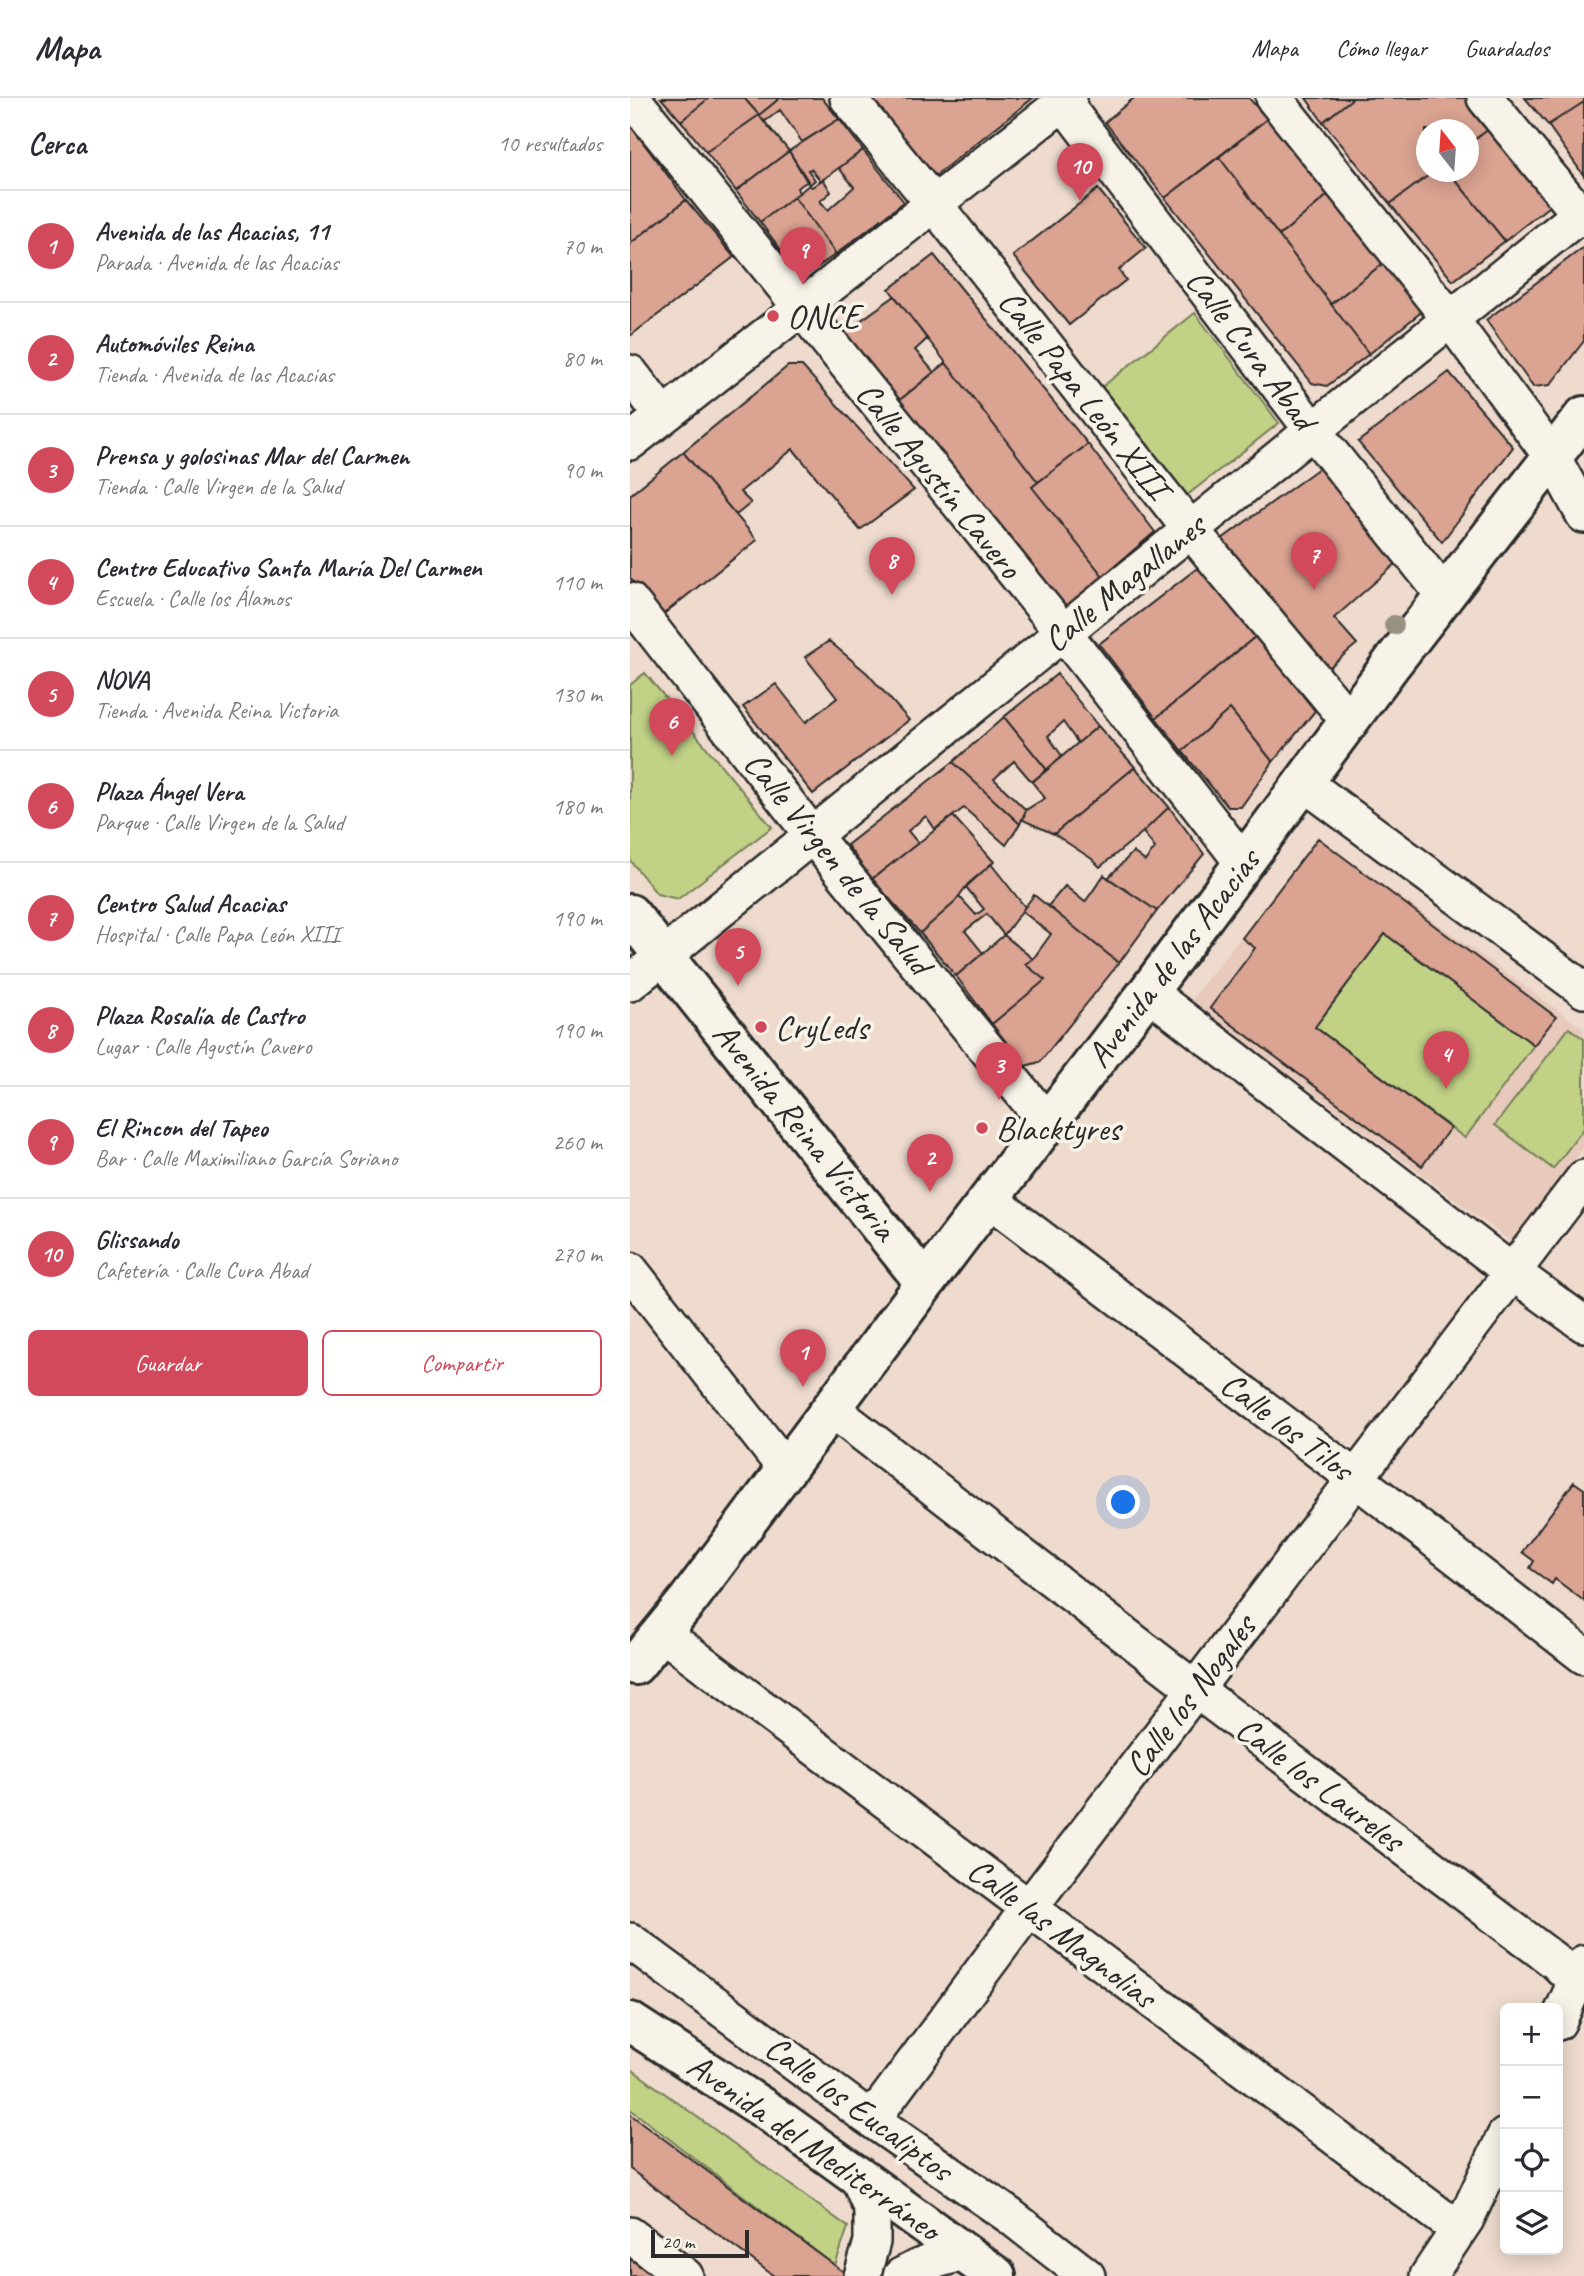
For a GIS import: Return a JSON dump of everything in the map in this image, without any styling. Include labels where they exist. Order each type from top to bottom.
[{"type":"street","name":"Calle Agustín Cavero","points":[[632,98],[1063,632],[1244,863]]},
{"type":"street","name":"Calle Papa León XIII","points":[[848,98],[1190,529],[1349,721]]},
{"type":"street","points":[[1274,98],[1451,320],[1553,458],[1584,515]]},
{"type":"street","points":[[1485,98],[1583,215]]},
{"type":"street","points":[[630,442],[1064,100]]},
{"type":"street","name":"Calle Cura Abad","points":[[1064,100],[1313,431],[1446,597]]},
{"type":"street","name":"Calle Magallanes","points":[[630,983],[1190,529],[1583,215]]},
{"type":"street","points":[[630,373],[663,416]]},
{"type":"street","name":"Avenida de las Acacias","points":[[631,1671],[663,1633],[830,1408],[1148,992],[1392,663],[1446,597],[1584,416]]},
{"type":"street","name":"Calle Virgen de la Salud","points":[[630,601],[813,836],[1048,1124]]},
{"type":"street","points":[[1304,783],[1584,990]]},
{"type":"street","name":"Avenida Reina Victoria","points":[[630,914],[925,1283]]},
{"type":"street","points":[[1148,992],[1584,1324]]},
{"type":"street","name":"Calle los Nogales","points":[[865,2115],[882,2106],[1028,1908],[1584,1178]]},
{"type":"street","name":"Calle los Tilos","points":[[989,1199],[1584,1656]]},
{"type":"street","points":[[630,1270],[785,1468]]},
{"type":"street","name":"Calle los Laureles","points":[[830,1408],[1556,1962],[1580,1973]]},
{"type":"street","name":"Calle las Magnolias","points":[[663,1633],[1443,2218],[1453,2221],[1466,2219]]},
{"type":"street","name":"Calle los Eucaliptos","points":[[630,1941],[865,2115],[1010,2216],[1087,2276]]},
{"type":"street","points":[[1563,2011],[1580,1973]]},
{"type":"street","name":"Avenida del Mediterráneo","points":[[630,2022],[769,2112],[996,2276]]},
{"type":"street","points":[[1428,2276],[1466,2219],[1500,2147]]},
{"type":"street","points":[[859,2179],[872,2209],[872,2242],[862,2276]]},
{"type":"street","points":[[630,2235],[685,2276]]},
{"type":"street","points":[[901,2276],[943,2257],[965,2253]]},
{"type":"shaded area","points":[[1318,838],[1584,1029],[1584,1148],[1511,1242],[1191,1000]]},
{"type":"green space","points":[[1195,313],[1279,423],[1181,500],[1097,391]]},
{"type":"green space","points":[[645,673],[772,827],[678,899],[657,894],[630,860],[630,685]]},
{"type":"green space","points":[[1385,934],[1534,1045],[1465,1138],[1315,1027]]},
{"type":"green space","points":[[1569,1028],[1584,1039],[1584,1128],[1553,1169],[1495,1125]]},
{"type":"green space","points":[[630,2068],[848,2227],[835,2266],[630,2109]]},
{"type":"building","points":[[661,98],[709,98],[681,121]]},
{"type":"building","points":[[709,98],[744,98],[759,115],[706,152],[681,121]]},
{"type":"building","points":[[744,98],[780,98],[759,115]]},
{"type":"building","points":[[780,98],[822,98],[839,119],[802,142],[780,110],[764,122],[759,115]]},
{"type":"building","points":[[871,98],[1033,98],[935,176]]},
{"type":"building","points":[[1134,98],[1249,98],[1267,119],[1165,198],[1105,122]]},
{"type":"building","points":[[1306,98],[1353,98],[1323,122]]},
{"type":"building","points":[[1353,98],[1470,98],[1492,127],[1479,136],[1479,119],[1416,119],[1416,182],[1420,182],[1390,204],[1323,122]]},
{"type":"building","points":[[1525,98],[1584,98],[1584,102],[1548,125]]},
{"type":"building","points":[[1584,102],[1584,176],[1548,125]]},
{"type":"building","points":[[759,115],[789,151],[736,191],[706,152]]},
{"type":"building","points":[[839,119],[863,150],[821,181],[811,169],[808,170],[815,180],[809,185],[789,151]]},
{"type":"building","points":[[1267,119],[1329,194],[1279,236],[1219,157]]},
{"type":"building","points":[[630,125],[686,200],[632,242],[630,240]]},
{"type":"building","points":[[1492,127],[1553,203],[1505,241],[1457,182],[1479,182],[1479,136]]},
{"type":"building","points":[[863,150],[904,202],[836,254],[794,197],[809,185],[812,187],[823,179],[831,192],[820,201],[828,210],[854,187],[839,168]]},
{"type":"building","points":[[789,151],[808,181],[797,188],[799,193],[760,222],[736,191]]},
{"type":"building","points":[[1219,157],[1369,354],[1327,386],[1312,383],[1165,198]]},
{"type":"building","points":[[1420,182],[1457,182],[1505,241],[1453,281],[1390,204]]},
{"type":"building","points":[[1098,189],[1146,248],[1119,270],[1126,280],[1069,325],[1013,256]]},
{"type":"building","points":[[1329,194],[1386,261],[1331,304],[1279,236]]},
{"type":"building","points":[[794,197],[836,254],[809,273],[796,270],[760,222]]},
{"type":"building","points":[[686,200],[734,257],[630,336],[630,244]]},
{"type":"building","points":[[1584,247],[1584,341],[1550,385],[1533,387],[1486,320]]},
{"type":"building","points":[[934,255],[1088,444],[1038,482],[889,289]]},
{"type":"building","points":[[1386,261],[1425,309],[1369,354],[1331,304]]},
{"type":"building","points":[[895,296],[927,339],[915,350],[934,372],[891,407],[835,339]]},
{"type":"building","points":[[946,363],[1038,482],[1032,487],[1103,576],[1063,609],[891,407]]},
{"type":"building","points":[[788,366],[802,366],[914,490],[860,530],[793,449],[740,492],[751,503],[736,515],[683,452]]},
{"type":"building","points":[[1449,372],[1513,447],[1442,542],[1358,442]]},
{"type":"building","points":[[1088,444],[1155,532],[1103,576],[1032,487]]},
{"type":"building","points":[[683,452],[757,540],[661,616],[630,578],[630,495]]},
{"type":"building","points":[[1319,468],[1398,562],[1334,618],[1357,644],[1326,670],[1222,539]]},
{"type":"building","points":[[1200,566],[1256,636],[1156,718],[1099,644]]},
{"type":"building","points":[[1256,636],[1315,711],[1273,762],[1230,709],[1182,751],[1156,718]]},
{"type":"building","points":[[829,641],[867,673],[909,720],[813,794],[743,707],[776,684],[806,722],[837,698],[805,657]]},
{"type":"building","points":[[1057,674],[1098,726],[1078,743],[1063,722],[1048,736],[1062,756],[1047,770],[1004,717]]},
{"type":"building","points":[[1230,709],[1273,762],[1241,807],[1228,807],[1182,751]]},
{"type":"building","points":[[1004,717],[1047,770],[1032,782],[1014,761],[994,779],[1026,810],[1020,824],[953,762]]},
{"type":"building","points":[[1098,726],[1135,767],[1054,834],[1023,820],[1026,810],[1045,798],[1032,782]]},
{"type":"building","points":[[953,762],[1020,824],[1006,845],[964,808],[935,829],[926,816],[908,831],[918,843],[872,879],[847,845]]},
{"type":"building","points":[[1135,767],[1169,807],[1100,867],[1054,834]]},
{"type":"building","points":[[1169,807],[1204,854],[1157,911],[1108,878],[1133,852],[1145,861],[1155,848],[1143,832]]},
{"type":"building","points":[[953,816],[994,862],[968,884],[953,904],[920,933],[872,879]]},
{"type":"building","points":[[1318,838],[1556,1017],[1534,1045],[1385,934],[1315,1027],[1450,1128],[1422,1166],[1210,1008],[1255,948],[1242,938]]},
{"type":"building","points":[[991,864],[1025,907],[1004,935],[987,914],[965,931],[983,953],[956,976],[920,933],[959,896],[976,915],[984,909],[966,887]]},
{"type":"building","points":[[1104,875],[1157,911],[1119,963],[1048,906],[1065,886],[1085,902]]},
{"type":"building","points":[[1034,895],[1119,963],[1040,1062],[1025,1066],[992,1024],[1045,980],[1025,964],[1033,959],[1051,934],[1022,911]]},
{"type":"building","points":[[1004,935],[1033,959],[1025,964],[1045,980],[992,1024],[956,976]]},
{"type":"building","points":[[1574,1482],[1584,1489],[1584,1601],[1555,1579],[1552,1584],[1530,1568],[1534,1561],[1522,1552]]},
{"type":"building","points":[[630,2114],[845,2273],[843,2276],[774,2276],[630,2169]]},
{"type":"building","points":[[630,2250],[665,2276],[630,2276]]},
{"type":"place","name":"Glissando","points":[[1080,201]]},
{"type":"place","name":"El Rincon del Tapeo","points":[[803,285]]},
{"type":"place","name":"ONCE","points":[[773,316]]},
{"type":"place","name":"Centro Salud Acacias","points":[[1314,590]]},
{"type":"place","name":"Plaza Rosalía de Castro","points":[[892,595]]},
{"type":"place","name":"Plaza Ángel Vera","points":[[672,756]]},
{"type":"place","name":"NOVA","points":[[738,986]]},
{"type":"place","name":"CryLeds","points":[[761,1027]]},
{"type":"place","name":"Centro Educativo Santa María Del Carmen","points":[[1446,1089]]},
{"type":"place","name":"Prensa y golosinas Mar del Carmen","points":[[999,1100]]},
{"type":"place","name":"Blacktyres","points":[[982,1128]]},
{"type":"place","name":"Automóviles Reina","points":[[930,1192]]},
{"type":"place","name":"Avenida de las Acacias, 11","points":[[803,1387]]}]
